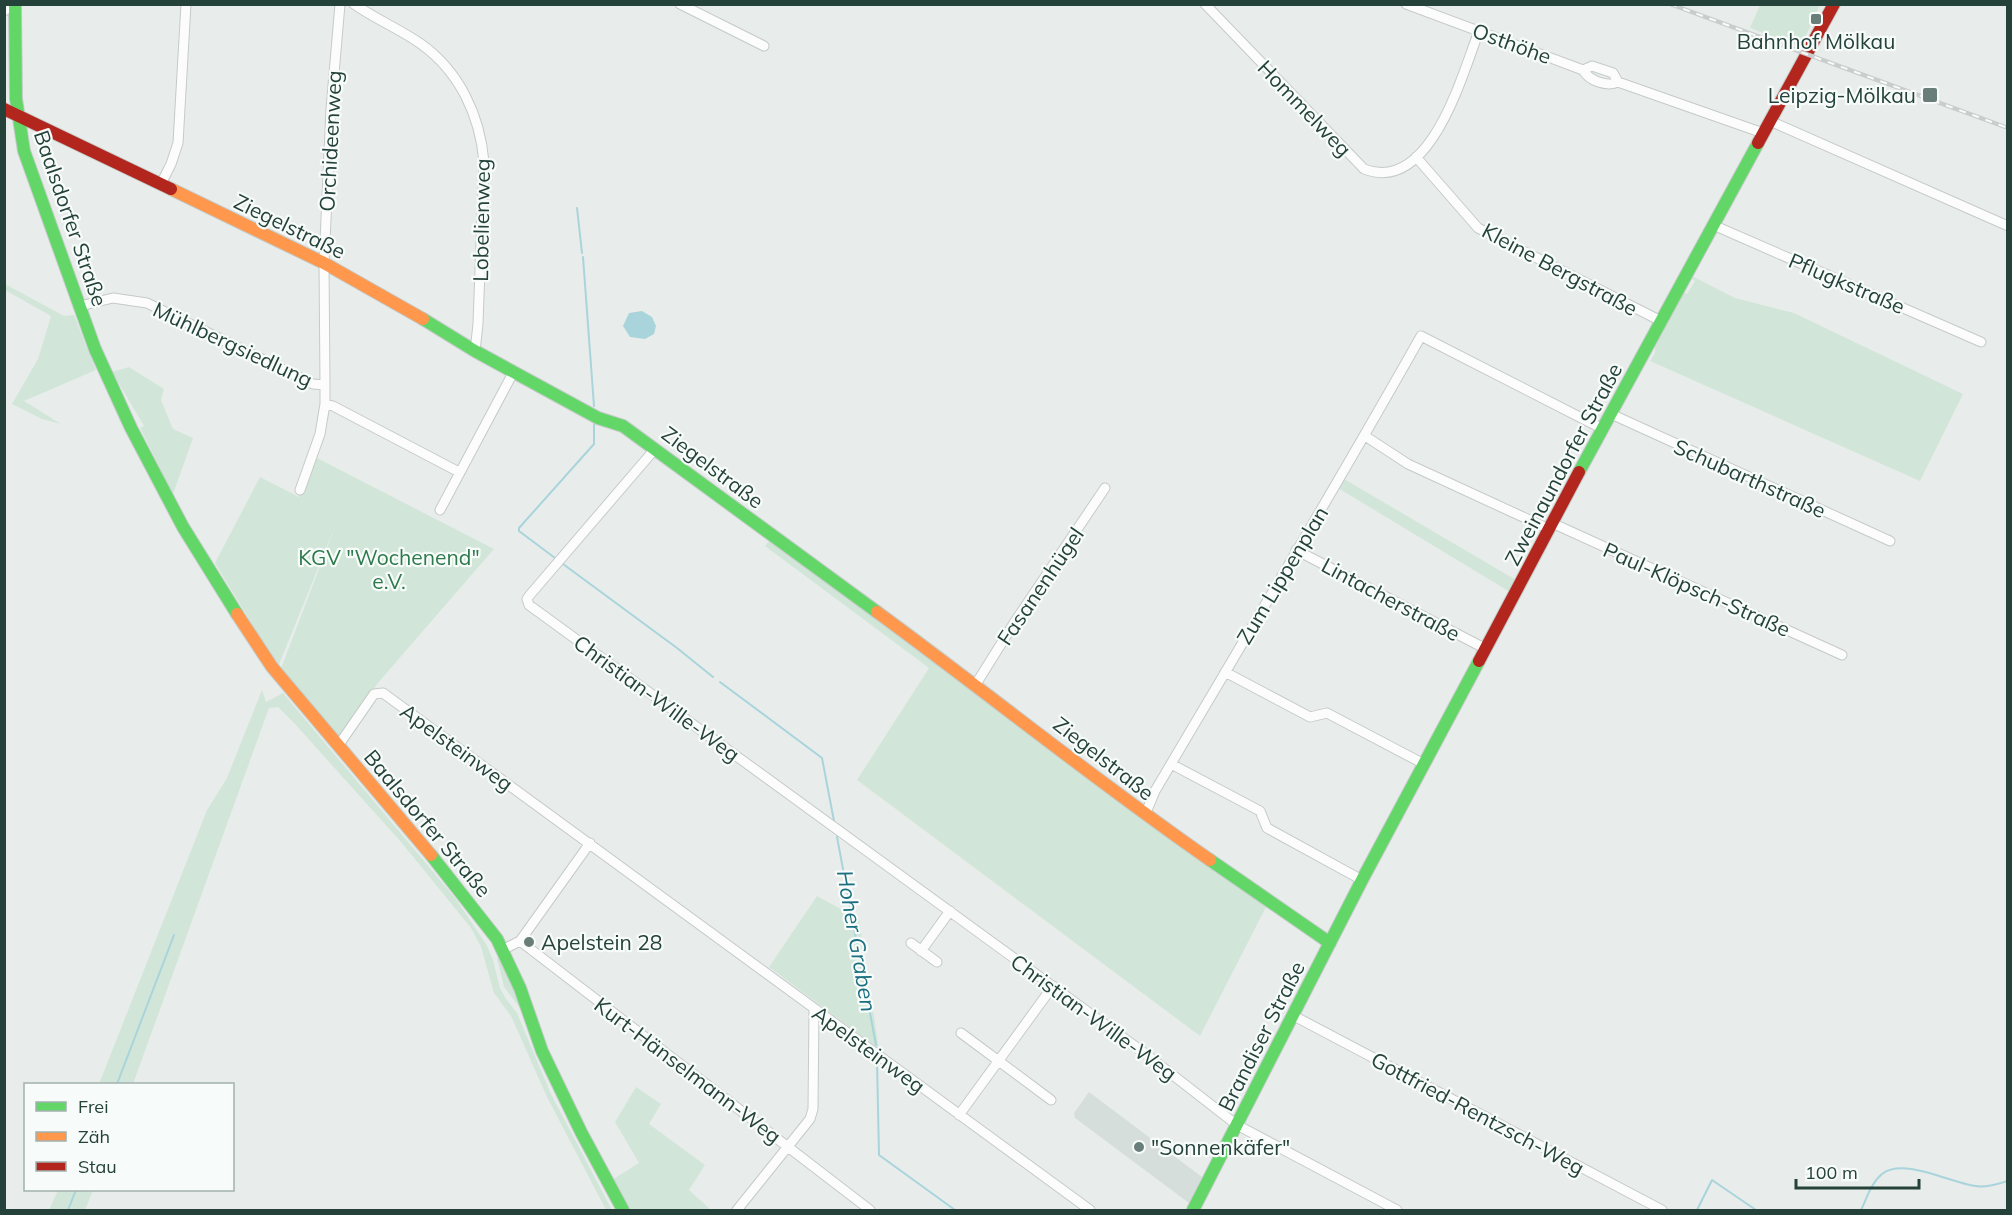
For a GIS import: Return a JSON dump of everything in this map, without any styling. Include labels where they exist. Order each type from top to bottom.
[{"type":"street","points":[[4,11],[14,4]]},
{"type":"street","name":"Baalsdorfer Straße","points":[[14,4],[18,116],[24,152],[95,349],[160,485],[219,587],[272,667],[444,870],[483,920],[502,950],[520,988],[542,1051],[581,1132],[623,1210]]},
{"type":"street","points":[[161,184],[176,153],[178,143],[186,4]]},
{"type":"street","name":"Orchideenweg","points":[[325,385],[324,263],[331,109],[340,4]]},
{"type":"street","name":"Lobelienweg","points":[[354,4],[412,38],[432,53],[462,89],[477,119],[484,162],[475,351]]},
{"type":"street","points":[[680,4],[764,45]]},
{"type":"street","name":"Hommelweg","points":[[1205,4],[1364,169],[1391,174],[1406,167],[1442,124],[1479,31]]},
{"type":"street","name":"Osthöhe","points":[[1406,4],[1583,70],[1588,78],[1610,85],[1618,82],[1763,133]]},
{"type":"street","name":"Zweinaundorfer Straße","points":[[1329,943],[1661,321],[1834,4]]},
{"type":"street","name":"Ziegelstraße","points":[[4,109],[324,263],[400,305],[475,351],[598,418],[623,426],[976,684],[1145,815],[1329,943]]},
{"type":"street","points":[[1770,121],[2007,226]]},
{"type":"street","name":"Kleine Bergstraße","points":[[1416,157],[1478,228],[1661,321]]},
{"type":"street","name":"Pflugkstraße","points":[[1713,225],[1981,342]]},
{"type":"street","name":"Mühlbergsiedlung","points":[[80,306],[114,298],[147,303],[313,384],[325,385],[325,404],[333,406],[459,472]]},
{"type":"street","name":"Zum Lippenplan","points":[[1145,815],[1155,791],[1365,436],[1421,336],[1603,429]]},
{"type":"street","points":[[440,510],[514,372]]},
{"type":"street","points":[[300,490],[320,434],[325,404]]},
{"type":"street","name":"Schubarthstraße","points":[[1611,414],[1890,541]]},
{"type":"street","name":"Paul-Klöpsch-Straße","points":[[1365,436],[1408,464],[1842,654]]},
{"type":"street","name":"Christian-Wille-Weg","points":[[655,449],[529,596],[527,599],[529,605],[1148,1055],[1237,1125],[1397,1210]]},
{"type":"street","name":"Fasanenhügel","points":[[976,684],[1104,488]]},
{"type":"street","name":"Lintacherstraße","points":[[1296,550],[1486,649]]},
{"type":"street","points":[[1225,672],[1310,717],[1327,713],[1424,764]]},
{"type":"street","name":"Apelsteinweg","points":[[338,746],[374,694],[383,693],[1090,1210]]},
{"type":"street","points":[[1171,764],[1260,811],[1267,828],[1362,880]]},
{"type":"street","points":[[502,950],[520,941],[590,843]]},
{"type":"street","points":[[921,951],[950,911]]},
{"type":"street","name":"Kurt-Hänselmann-Weg","points":[[520,941],[870,1210]]},
{"type":"street","points":[[911,943],[937,962]]},
{"type":"street","name":"Brandiser Straße","points":[[1193,1210],[1294,1016],[1329,943]]},
{"type":"street","points":[[959,1115],[1053,986]]},
{"type":"street","points":[[737,1210],[810,1119],[813,1109],[814,1010]]},
{"type":"street","name":"Gottfried-Rentzsch-Weg","points":[[1294,1016],[1662,1210]]},
{"type":"street","points":[[961,1033],[1051,1100]]},
{"type":"shaded area","name":"\"Sonnenkäfer\"","points":[[1089,1092],[1202,1177],[1189,1203],[1075,1118],[1074,1113]]},
{"type":"green space","points":[[1760,4],[1820,5],[1801,47],[1750,28]]},
{"type":"green space","points":[[1692,276],[1735,298],[1794,313],[1963,394],[1920,481],[1650,361],[1655,353],[1655,343],[1682,292],[1687,294],[1695,281],[1691,278]]},
{"type":"green space","points":[[5,284],[64,316],[74,315],[96,370],[24,401],[61,424],[42,419],[12,404],[38,359],[51,316],[5,290]]},
{"type":"green space","points":[[129,367],[164,389],[161,400],[173,429],[193,438],[173,494],[140,428],[144,426],[112,372]]},
{"type":"green space","name":"KGV \"Wochenend\" e.V.","points":[[315,457],[494,549],[377,684],[343,736],[337,738],[280,671],[338,519],[278,667],[215,563],[260,477],[299,497]]},
{"type":"green space","points":[[1344,479],[1516,580],[1510,592],[1338,488]]},
{"type":"green space","points":[[771,539],[1226,877],[1267,905],[1200,1036],[857,780],[929,668],[765,546]]},
{"type":"green space","points":[[262,690],[266,702],[283,693],[456,899],[486,944],[493,960],[500,988],[517,1013],[551,1094],[612,1210],[606,1210],[547,1097],[511,1016],[494,993],[481,947],[471,928],[401,842],[278,707],[269,708],[133,1083],[99,1083],[207,810],[227,778]]},
{"type":"green space","points":[[817,896],[859,919],[879,1049],[769,967]]},
{"type":"green space","points":[[497,958],[500,959],[513,985],[524,1013],[504,987]]},
{"type":"green space","points":[[636,1087],[661,1104],[649,1124],[705,1165],[689,1190],[711,1210],[629,1210],[612,1180],[639,1163],[615,1122]]},
{"type":"green space","points":[[58,1191],[93,1191],[85,1210],[49,1210]]},
{"type":"water","points":[[642,311],[652,317],[656,326],[654,334],[645,339],[630,337],[623,326],[629,313]]},
{"type":"waterway","name":"Hoher Graben","points":[[577,208],[582,253]]},
{"type":"waterway","name":"Hoher Graben","points":[[583,257],[594,406]]},
{"type":"waterway","name":"Hoher Graben","points":[[555,558],[519,531],[519,528],[594,444],[594,424]]},
{"type":"waterway","name":"Hoher Graben","points":[[563,564],[713,677]]},
{"type":"waterway","name":"Hoher Graben","points":[[720,682],[822,758],[834,821]]},
{"type":"waterway","name":"Hoher Graben","points":[[837,837],[876,1045]]},
{"type":"waterway","points":[[117,1083],[174,935]]},
{"type":"waterway","name":"Hoher Graben","points":[[877,1061],[879,1155],[955,1210]]},
{"type":"waterway","name":"Hoher Graben","points":[[1861,1210],[1875,1182],[1882,1174],[1891,1170],[1902,1168],[1928,1172],[1965,1184],[1980,1186],[2008,1181]]},
{"type":"waterway","name":"Hoher Graben","points":[[1697,1210],[1712,1180],[1756,1210]]},
{"type":"waterway","points":[[68,1210],[76,1191]]},
{"type":"railway","points":[[1670,4],[2008,128]]},
{"type":"traffic: fast","points":[[15,4],[16,99],[24,151],[95,349],[131,428],[183,527],[237,614]]},
{"type":"traffic: fast","points":[[1579,472],[1758,143]]},
{"type":"traffic: fast","points":[[423,319],[475,351],[598,418],[623,426],[877,612]]},
{"type":"traffic: fast","points":[[1193,1210],[1362,880],[1479,661]]},
{"type":"traffic: fast","points":[[431,855],[497,939],[520,988],[542,1051],[581,1132],[623,1210]]},
{"type":"traffic: fast","points":[[1210,860],[1330,943]]},
{"type":"traffic: slow","points":[[171,189],[324,263],[423,319]]},
{"type":"traffic: slow","points":[[877,612],[1210,860]]},
{"type":"traffic: slow","points":[[237,614],[272,667],[431,855]]},
{"type":"traffic: jam","points":[[1758,143],[1834,4]]},
{"type":"traffic: jam","points":[[4,109],[171,189]]},
{"type":"traffic: jam","points":[[1479,661],[1579,472]]},
{"type":"place","name":"Bahnhof Mölkau","points":[[1816,19]]},
{"type":"place","name":"Leipzig-Mölkau","points":[[1930,95]]},
{"type":"place","name":"Apelstein 28","points":[[529,942]]},
{"type":"place","name":"\"Sonnenkäfer\"","points":[[1139,1147]]}]
